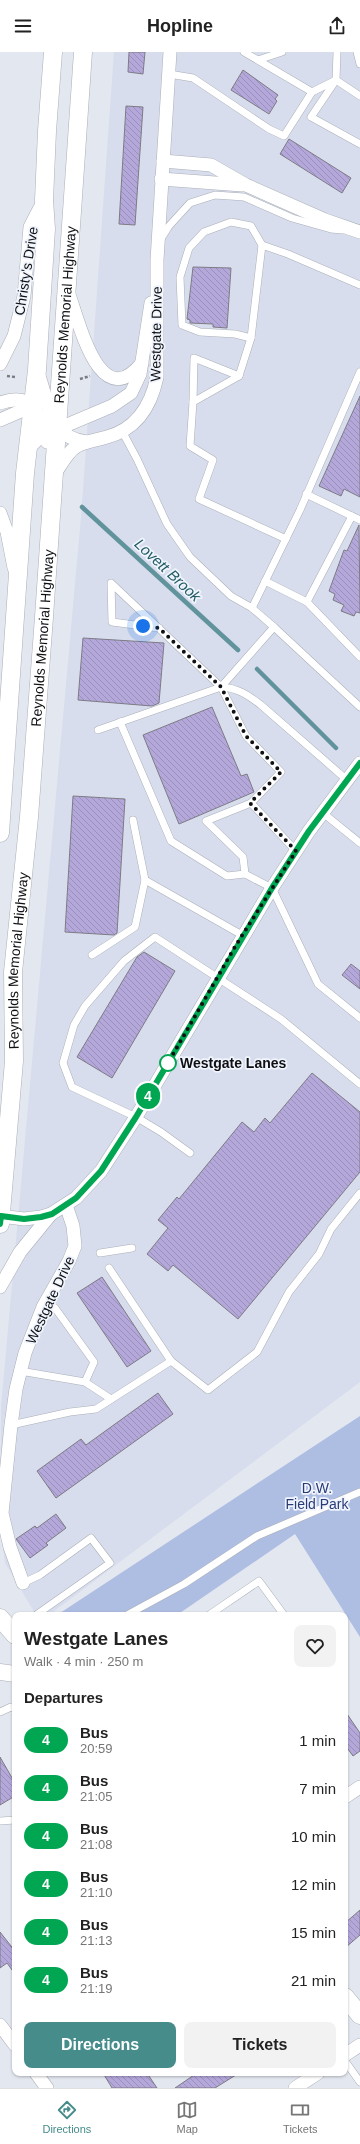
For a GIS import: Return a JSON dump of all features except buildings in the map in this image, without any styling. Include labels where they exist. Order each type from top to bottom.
[{"type":"main road","name":"Reynolds Memorial Highway","points":[[0,833],[28,449],[40,403],[37,370],[46,229],[44,200],[47,131],[53,52]]},
{"type":"main road","name":"Reynolds Memorial Highway","points":[[0,1219],[14,1056],[13,972],[29,817],[54,475],[51,431],[61,385],[83,52]]},
{"type":"main road","points":[[0,1618],[12,1632]]},
{"type":"main road","points":[[348,2000],[360,2014]]},
{"type":"street","name":"Westgate Drive","points":[[54,475],[70,452],[77,446],[122,431],[143,415],[153,396],[158,361],[157,244],[170,52]]},
{"type":"street","points":[[163,161],[211,165],[246,185],[325,220],[359,231]]},
{"type":"street","points":[[161,179],[246,185]]},
{"type":"street","name":"Christy's Drive","points":[[0,364],[14,336],[24,296],[30,227],[44,200]]},
{"type":"street","name":"Westgate Drive","points":[[28,449],[36,439],[51,431],[112,406],[127,397],[138,382],[157,260]]},
{"type":"street","name":"Westgate Drive","points":[[68,291],[91,355],[106,375],[117,380],[126,379],[142,364]]},
{"type":"street","points":[[0,420],[40,403],[55,394],[61,385]]},
{"type":"street","points":[[0,403],[11,399],[40,403]]},
{"type":"street","points":[[40,403],[51,431],[74,440],[87,442]]},
{"type":"street","points":[[0,513],[7,532],[17,584]]},
{"type":"street","points":[[0,1287],[20,1252],[52,1214],[66,1205],[85,1189],[101,1171],[136,1117],[242,935],[296,851],[360,763]]},
{"type":"street","name":"Westgate Drive","points":[[23,1583],[10,1547],[2,1513],[6,1494],[11,1425],[20,1371],[45,1303],[69,1261],[75,1246],[75,1236],[66,1205]]},
{"type":"street","points":[[0,1219],[24,1219],[52,1214]]},
{"type":"street","points":[[0,1672],[12,1674]]},
{"type":"street","points":[[348,1795],[360,1787]]},
{"type":"street","points":[[0,2025],[12,2041]]},
{"type":"street","points":[[348,2053],[360,2045]]},
{"type":"street","points":[[38,2076],[47,2088]]},
{"type":"street","points":[[295,2088],[313,2076]]},
{"type":"lane","points":[[244,52],[312,92]]},
{"type":"lane","points":[[258,60],[282,52]]},
{"type":"lane","points":[[337,52],[336,80],[311,117],[360,144]]},
{"type":"lane","points":[[357,52],[360,64]]},
{"type":"lane","points":[[169,74],[193,78],[269,129],[284,136],[312,92],[336,80]]},
{"type":"lane","points":[[336,80],[360,96]]},
{"type":"lane","points":[[157,244],[169,226],[190,203],[215,195],[244,197],[292,218],[331,229],[359,231]]},
{"type":"lane","points":[[194,402],[239,376],[251,338],[262,245],[251,226],[231,222],[204,232],[189,248],[180,277],[182,325],[200,332],[235,334],[251,338]]},
{"type":"lane","points":[[262,245],[288,254],[360,285]]},
{"type":"lane","points":[[239,376],[194,358],[194,402],[190,446],[213,460],[199,499],[286,539]]},
{"type":"lane","points":[[252,608],[286,539],[360,372]]},
{"type":"lane","points":[[122,431],[137,459],[167,524],[182,547],[199,567],[226,591],[252,608],[274,627],[360,707]]},
{"type":"lane","points":[[306,494],[360,520]]},
{"type":"lane","points":[[307,602],[352,516]]},
{"type":"lane","points":[[265,581],[307,602],[360,657]]},
{"type":"lane","points":[[159,628],[112,622],[111,583],[159,628],[221,687],[246,736],[281,772],[250,803],[206,821],[243,857],[244,874]]},
{"type":"lane","points":[[221,687],[274,627]]},
{"type":"lane","points":[[98,730],[221,687],[235,688],[247,694],[347,780]]},
{"type":"lane","points":[[120,722],[171,841],[227,876],[244,874],[272,888],[318,984],[360,1018]]},
{"type":"lane","points":[[250,803],[296,851]]},
{"type":"lane","points":[[323,813],[360,843]]},
{"type":"lane","points":[[92,955],[135,927],[145,880],[132,820]]},
{"type":"lane","points":[[145,880],[242,935]]},
{"type":"lane","points":[[190,1153],[162,1132],[136,1117],[72,1087],[63,1063],[74,1025],[85,1006],[124,961],[155,937],[281,1019],[360,1084]]},
{"type":"lane","points":[[109,1268],[172,1361],[208,1390],[257,1352],[289,1292],[319,1254],[331,1229],[360,1194]]},
{"type":"lane","points":[[100,1253],[132,1248]]},
{"type":"lane","points":[[45,1303],[55,1308],[94,1362],[85,1382]]},
{"type":"lane","points":[[11,1425],[70,1412],[96,1409],[172,1361]]},
{"type":"lane","points":[[20,1371],[85,1382],[111,1400]]},
{"type":"lane","points":[[133,1612],[184,1584],[257,1536],[360,1492]]},
{"type":"lane","points":[[23,1583],[40,1575],[91,1538],[110,1564],[40,1612]]},
{"type":"lane","points":[[213,1612],[259,1580],[282,1612]]},
{"type":"lane","points":[[0,1712],[12,1707]]},
{"type":"lane","points":[[0,1821],[12,1820]]},
{"type":"lane","points":[[348,2064],[360,2082]]},
{"type":"path","points":[[80,379],[92,375]]},
{"type":"shaded area","points":[[114,52],[360,52],[360,1382],[53,1612],[34,1612],[5,1563],[0,1526],[1,1407],[81,517]]},
{"type":"green space","name":"D.W. Field Park","points":[[360,1416],[360,1637],[348,1618],[348,1612],[344,1612],[295,1534],[181,1612],[62,1612]]},
{"type":"waterway","name":"Lovett Brook","points":[[82,507],[238,650]]},
{"type":"waterway","name":"Lovett Brook","points":[[257,669],[336,748]]},
{"type":"bus line","name":"4","points":[[0,1224],[1,1216],[17,1219],[33,1219],[52,1214],[76,1198],[101,1171],[136,1117],[236,945],[289,861],[309,831],[360,763]]},
{"type":"place","name":"Westgate Lanes","points":[[168,1063]]},
{"type":"route","points":[[143,626],[159,628],[221,687],[246,736],[281,772],[250,803],[296,851],[236,945],[168,1063]]}]
